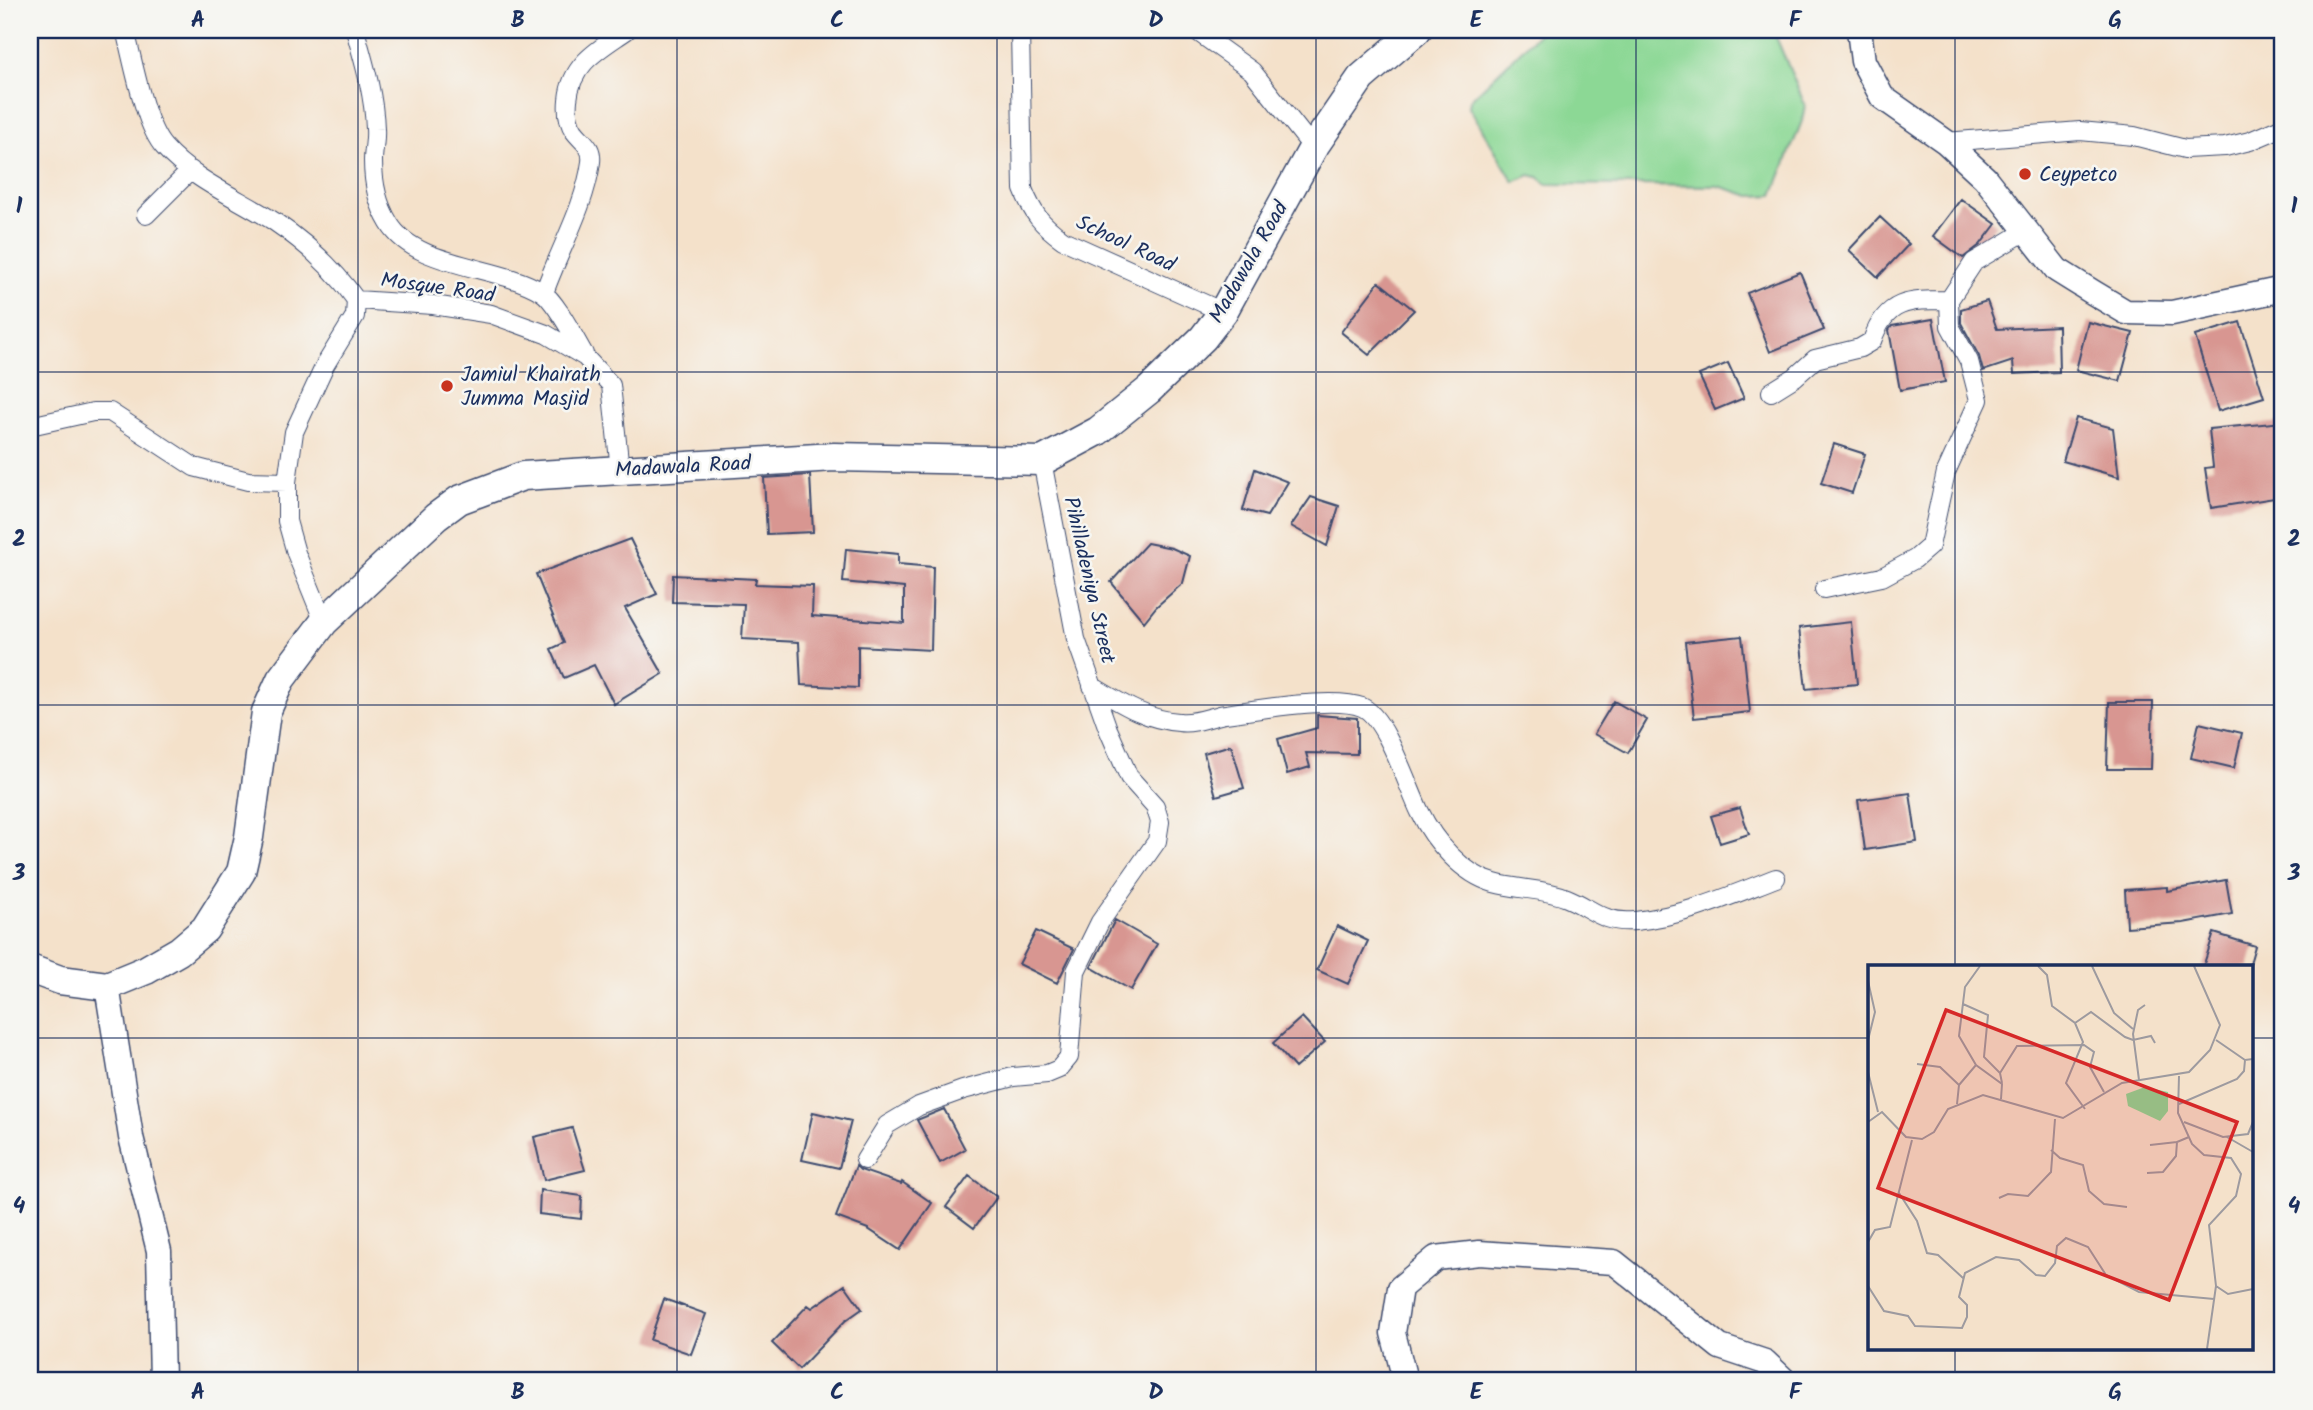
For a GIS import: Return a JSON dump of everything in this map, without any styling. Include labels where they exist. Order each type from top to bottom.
[{"type":"main road","name":"Madawala Road","points":[[30,969],[60,980],[107,986],[146,970],[179,951],[205,929],[241,872],[249,837],[266,712],[281,679],[324,622],[436,517],[459,500],[523,476],[834,457],[1042,461],[1098,432],[1149,390],[1203,338],[1223,312],[1312,148],[1361,78],[1417,30]]},
{"type":"street","name":"Mosque Road","points":[[125,30],[149,120],[162,146],[191,170],[278,224],[337,273],[356,300],[433,305],[491,314],[546,334],[586,357],[611,385],[620,470]]},
{"type":"street","points":[[355,30],[372,95],[375,131],[373,162],[377,195],[389,224],[407,244],[503,276],[544,293],[565,321],[586,357]]},
{"type":"street","points":[[544,293],[578,208],[592,157],[589,147],[570,123],[568,108],[573,75],[589,56],[627,30]]},
{"type":"street","name":"School Road","points":[[1020,30],[1023,189],[1032,211],[1043,225],[1063,240],[1223,312]]},
{"type":"street","points":[[1195,30],[1252,71],[1312,148]]},
{"type":"street","points":[[1859,30],[1863,61],[1882,97],[1947,142],[1985,178],[2057,270],[2126,312],[2172,313],[2283,289]]},
{"type":"street","points":[[1947,142],[2080,131],[2134,136],[2185,149],[2212,148],[2250,141],[2281,129]]},
{"type":"street","points":[[146,215],[191,170]]},
{"type":"street","points":[[1824,589],[1882,577],[1915,559],[1930,546],[1946,472],[1979,400],[1969,361],[1950,326],[1949,300],[1974,262],[2026,231]]},
{"type":"street","points":[[324,622],[296,553],[287,521],[287,482],[294,432],[326,365],[355,316],[356,300]]},
{"type":"street","points":[[1772,392],[1795,377],[1815,359],[1860,348],[1872,341],[1878,324],[1894,307],[1906,302],[1949,300]]},
{"type":"street","points":[[30,426],[93,412],[110,412],[194,467],[248,481],[287,482]]},
{"type":"street","name":"Pihilladeniya Street","points":[[865,1160],[887,1125],[919,1106],[963,1090],[1013,1077],[1047,1074],[1059,1069],[1069,1057],[1076,971],[1100,922],[1157,841],[1160,822],[1155,806],[1129,777],[1076,639],[1042,461]]},
{"type":"street","points":[[1092,686],[1135,712],[1180,723],[1292,705],[1340,704],[1363,707],[1381,725],[1421,815],[1442,844],[1470,873],[1494,883],[1569,898],[1605,918],[1631,922],[1676,916],[1776,878]]},
{"type":"street","points":[[107,986],[131,1137],[159,1251],[162,1380]]},
{"type":"street","points":[[1405,1380],[1393,1333],[1400,1288],[1436,1258],[1479,1253],[1614,1262],[1720,1347],[1765,1362],[1784,1380]]},
{"type":"green space","points":[[1542,30],[1773,30],[1805,105],[1802,121],[1773,195],[1751,196],[1718,186],[1547,184],[1530,175],[1514,182],[1469,107],[1470,100]]},
{"type":"building","points":[[1961,199],[1996,224],[1980,245],[1963,258],[1933,236]]},
{"type":"building","points":[[1880,217],[1909,244],[1878,277],[1849,250]]},
{"type":"building","points":[[1800,272],[1824,330],[1770,352],[1747,293]]},
{"type":"building","points":[[1379,282],[1414,310],[1369,355],[1341,332]]},
{"type":"building","points":[[1987,301],[1997,329],[2058,326],[2059,372],[2014,374],[2013,361],[1983,371],[1979,356],[1961,323],[1961,309]]},
{"type":"building","points":[[1933,319],[1945,382],[1900,390],[1889,330],[1892,326]]},
{"type":"building","points":[[2088,322],[2133,333],[2120,381],[2076,370]]},
{"type":"building","points":[[2240,322],[2264,397],[2218,411],[2195,336]]},
{"type":"building","points":[[1728,363],[1744,398],[1715,410],[1699,375]]},
{"type":"building","points":[[2076,418],[2113,428],[2119,477],[2063,461]]},
{"type":"building","points":[[2283,422],[2281,497],[2211,508],[2205,468],[2213,467],[2209,429]]},
{"type":"building","points":[[1834,444],[1865,454],[1852,493],[1821,483]]},
{"type":"building","points":[[1255,469],[1288,482],[1267,516],[1243,510]]},
{"type":"building","points":[[810,475],[813,532],[767,534],[764,478]]},
{"type":"building","points":[[1311,497],[1339,506],[1327,546],[1291,526]]},
{"type":"building","points":[[630,539],[657,594],[625,608],[663,674],[614,704],[594,665],[564,678],[551,649],[564,643],[536,574]]},
{"type":"building","points":[[1147,543],[1172,548],[1190,556],[1183,583],[1156,607],[1144,622],[1111,582]]},
{"type":"building","points":[[846,549],[898,554],[898,564],[933,567],[931,650],[858,646],[858,688],[801,685],[799,642],[742,639],[744,604],[672,602],[673,575],[756,579],[755,584],[813,586],[812,616],[904,623],[904,588],[843,582]]},
{"type":"building","points":[[1851,622],[1857,684],[1806,689],[1799,628]]},
{"type":"building","points":[[1742,636],[1750,712],[1694,718],[1685,642]]},
{"type":"building","points":[[1614,701],[1647,720],[1628,753],[1594,734]]},
{"type":"building","points":[[2109,702],[2153,702],[2151,769],[2107,769]]},
{"type":"building","points":[[1317,715],[1357,718],[1357,754],[1306,753],[1310,767],[1287,774],[1278,739],[1317,728]]},
{"type":"building","points":[[2199,723],[2242,733],[2234,768],[2191,758]]},
{"type":"building","points":[[1231,745],[1244,788],[1216,796],[1204,753]]},
{"type":"building","points":[[1910,793],[1917,842],[1865,850],[1858,800]]},
{"type":"building","points":[[1740,808],[1749,834],[1720,843],[1711,816]]},
{"type":"building","points":[[2226,880],[2232,914],[2183,923],[2127,927],[2125,890],[2167,887],[2167,891]]},
{"type":"building","points":[[1115,920],[1157,944],[1131,990],[1091,967]]},
{"type":"building","points":[[1337,926],[1368,941],[1348,984],[1317,970]]},
{"type":"building","points":[[1036,931],[1074,949],[1057,983],[1019,964]]},
{"type":"building","points":[[2214,933],[2255,946],[2250,965],[2204,965]]},
{"type":"building","points":[[1302,1017],[1325,1042],[1295,1068],[1273,1043]]},
{"type":"building","points":[[944,1109],[965,1149],[940,1163],[917,1120]]},
{"type":"building","points":[[813,1112],[851,1121],[839,1168],[802,1160]]},
{"type":"building","points":[[572,1128],[585,1170],[544,1180],[534,1137]]},
{"type":"building","points":[[856,1166],[860,1170],[901,1184],[902,1182],[932,1203],[900,1250],[868,1229],[836,1217]]},
{"type":"building","points":[[969,1176],[997,1197],[974,1228],[946,1207]]},
{"type":"building","points":[[540,1190],[582,1196],[581,1219],[539,1214]]},
{"type":"building","points":[[845,1285],[862,1309],[845,1321],[799,1369],[772,1343],[808,1305],[812,1308]]},
{"type":"building","points":[[664,1299],[706,1314],[691,1354],[650,1340]]},
{"type":"place","name":"Ceypetco","points":[[2025,174]]},
{"type":"place","name":"Jamiul Khairath Jumma Masjid","points":[[447,386]]}]
